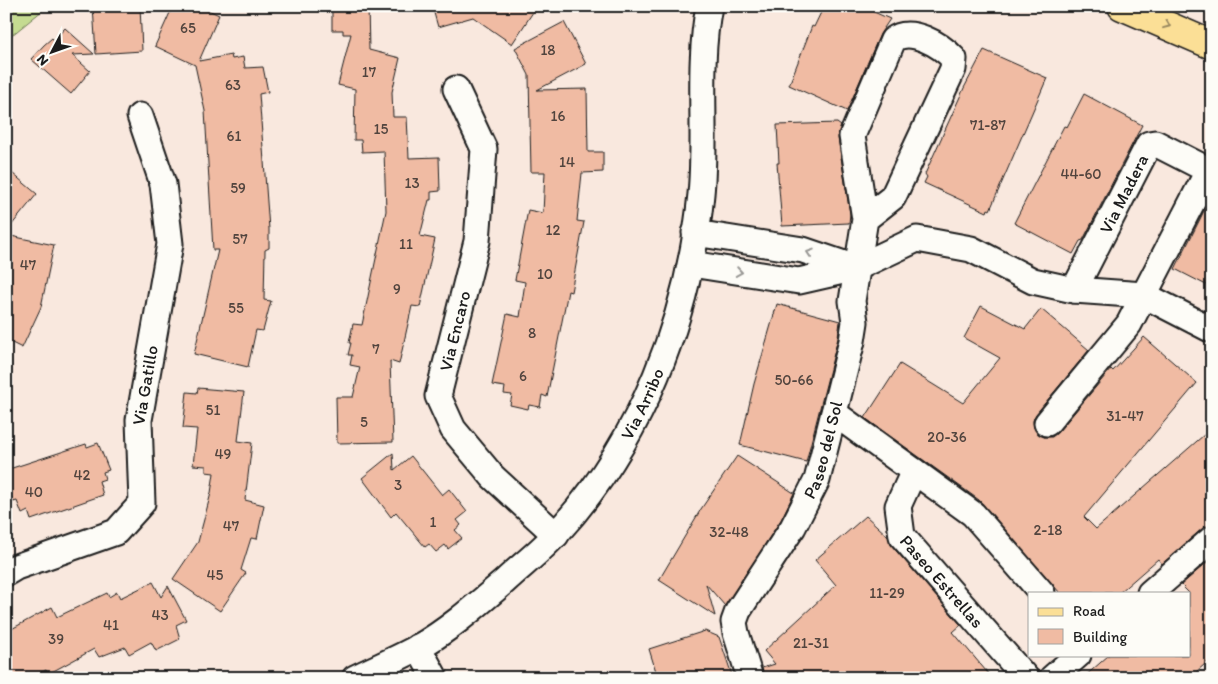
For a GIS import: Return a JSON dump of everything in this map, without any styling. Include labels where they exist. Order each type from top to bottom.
[{"type":"main road","points":[[1122,6],[1212,45]]},
{"type":"street","name":"Via Arribo","points":[[355,678],[418,647],[468,613],[556,535],[611,464],[649,395],[673,330],[691,264],[701,195],[705,130],[703,68],[709,6]]},
{"type":"street","name":"Paseo del Sol","points":[[762,678],[748,669],[734,622],[738,611],[805,506],[817,480],[852,341],[855,322],[852,301],[865,219],[852,136],[893,40],[899,35],[909,34],[946,50],[954,59],[953,70],[893,198],[865,219]]},
{"type":"street","name":"Via Encaro","points":[[456,90],[484,149],[477,241],[438,396],[453,429],[493,477],[556,535]]},
{"type":"street","name":"Via Gatillo","points":[[6,573],[16,567],[116,532],[142,504],[139,420],[170,244],[163,184],[140,116]]},
{"type":"street","name":"Via Madera","points":[[1047,423],[1129,324],[1206,174],[1202,167],[1155,143],[1149,144],[1074,290]]},
{"type":"street","points":[[695,233],[803,250],[856,268]]},
{"type":"street","points":[[691,264],[799,281],[856,268],[917,239],[971,249],[1033,281],[1074,290],[1144,295],[1212,330]]},
{"type":"street","points":[[834,413],[973,514],[1041,592]]},
{"type":"street","name":"Paseo Estrellas","points":[[914,471],[898,506],[902,536],[1026,678]]},
{"type":"street","points":[[1151,592],[1212,539]]},
{"type":"street","points":[[418,647],[434,678]]},
{"type":"street","points":[[1052,678],[1077,656]]},
{"type":"green space","points":[[6,6],[48,6],[6,40]]},
{"type":"building","points":[[93,6],[140,6],[142,51],[96,54]]},
{"type":"building","points":[[173,6],[200,6],[219,15],[199,61],[231,55],[232,59],[243,57],[245,68],[263,67],[268,92],[259,94],[269,229],[269,248],[265,250],[264,300],[271,301],[263,331],[256,330],[248,367],[194,354],[218,250],[213,250],[205,111],[195,65],[155,46]]},
{"type":"building","points":[[332,6],[368,6],[369,50],[400,58],[392,92],[393,117],[407,117],[409,158],[439,157],[440,191],[431,192],[431,200],[429,200],[420,236],[435,239],[420,307],[412,306],[399,364],[390,361],[393,442],[337,443],[336,397],[353,397],[360,367],[350,365],[352,355],[348,355],[351,343],[349,343],[353,324],[362,325],[386,211],[384,151],[362,152],[361,140],[354,140],[355,89],[338,85],[351,34],[343,34],[343,30],[332,30]]},
{"type":"building","points":[[432,6],[537,6],[512,44],[473,17],[438,27]]},
{"type":"building","points":[[824,6],[860,6],[890,19],[880,34],[847,111],[789,85],[812,26],[814,27]]},
{"type":"building","points":[[564,22],[586,64],[537,90],[587,89],[588,152],[603,152],[603,172],[582,173],[577,221],[584,222],[571,292],[568,291],[547,397],[542,395],[540,407],[529,405],[528,409],[510,405],[512,395],[504,394],[505,387],[492,385],[507,314],[520,317],[525,282],[515,280],[528,210],[543,213],[545,172],[531,172],[529,75],[515,48]]},
{"type":"building","points":[[65,28],[94,54],[72,55],[90,71],[71,94],[31,59],[44,45],[52,38],[54,40]]},
{"type":"building","points":[[984,50],[1047,78],[990,210],[988,209],[987,212],[924,183],[927,177],[925,174],[964,88]]},
{"type":"building","points":[[1084,94],[1142,125],[1083,240],[1080,241],[1073,254],[1014,223],[1064,126],[1067,127]]},
{"type":"building","points":[[837,123],[841,126],[838,138],[850,214],[849,223],[782,226],[777,163],[779,163],[777,125]]},
{"type":"building","points":[[6,168],[37,194],[6,232]]},
{"type":"building","points":[[1212,195],[1212,288],[1175,269]]},
{"type":"building","points":[[6,235],[54,245],[41,307],[22,348],[6,340]]},
{"type":"building","points":[[777,304],[840,321],[838,338],[806,462],[740,445],[754,384]]},
{"type":"building","points":[[981,306],[1025,329],[1041,309],[1089,350],[1036,414],[1033,421],[1034,428],[1044,437],[1052,437],[1111,369],[1113,371],[1144,337],[1197,383],[1084,517],[1096,529],[1212,428],[1212,525],[1203,528],[1162,564],[1158,559],[1120,592],[1059,592],[979,500],[865,418],[900,364],[963,403],[1000,358],[964,338]]},
{"type":"building","points":[[198,388],[244,392],[238,441],[252,443],[245,500],[264,505],[257,539],[251,538],[241,570],[246,573],[220,611],[173,579],[198,542],[211,493],[214,473],[206,472],[206,466],[193,465],[197,429],[183,428],[187,392],[197,393]]},
{"type":"building","points":[[98,443],[109,470],[103,472],[105,479],[99,481],[103,495],[31,520],[28,511],[22,514],[17,501],[13,502],[6,483],[6,470],[86,444],[87,447]]},
{"type":"building","points":[[393,453],[394,470],[411,456],[442,495],[449,489],[467,512],[457,520],[461,525],[455,530],[462,538],[448,549],[445,545],[436,552],[429,544],[425,547],[396,512],[391,517],[362,478]]},
{"type":"building","points":[[737,456],[794,493],[781,520],[725,606],[706,584],[715,616],[659,580],[701,509]]},
{"type":"building","points":[[866,516],[888,536],[891,545],[961,625],[953,632],[992,678],[764,678],[762,668],[775,664],[764,651],[836,585],[815,560]]},
{"type":"building","points":[[1212,558],[1212,658],[1189,678],[1083,678],[1108,656],[1190,656],[1190,592],[1181,585]]},
{"type":"building","points":[[153,582],[161,597],[168,586],[186,620],[176,625],[180,639],[156,651],[151,642],[129,654],[125,647],[99,657],[94,649],[48,674],[46,670],[32,678],[6,678],[6,632],[52,607],[57,617],[107,593],[109,597],[117,592],[120,598]]},
{"type":"building","points":[[705,631],[719,637],[733,678],[658,678],[649,649]]}]
